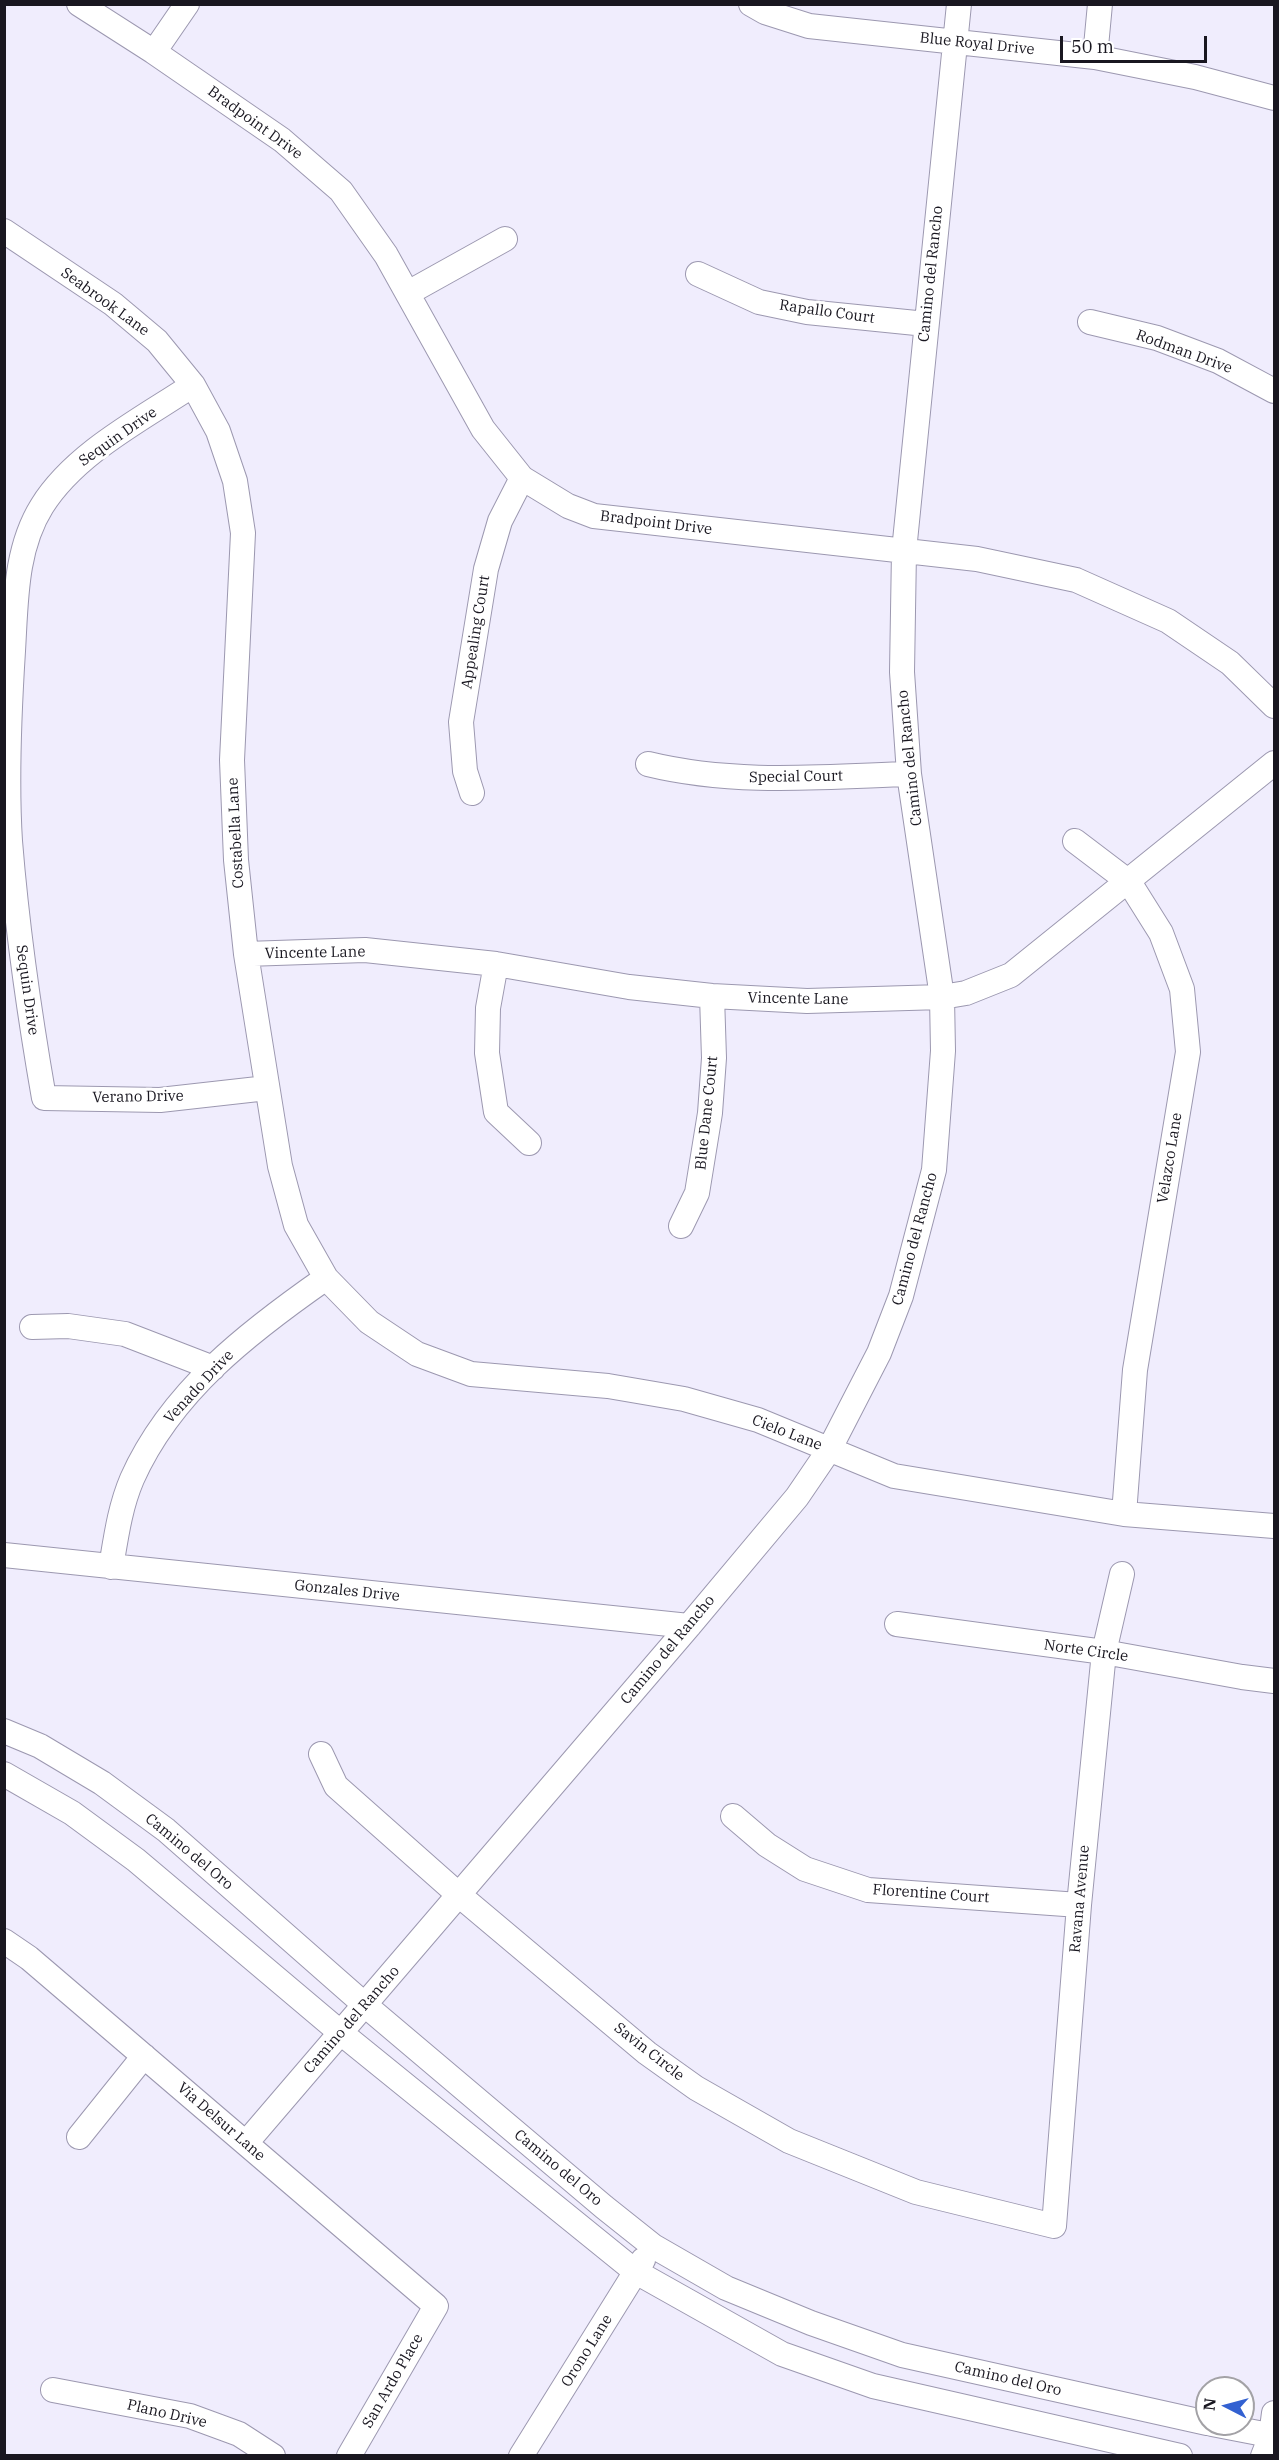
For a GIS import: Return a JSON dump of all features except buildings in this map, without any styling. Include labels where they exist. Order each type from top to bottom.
[{"type":"street","name":"Bradpoint Drive","points":[[79,4],[154,52],[282,140],[341,191],[386,255],[483,429],[522,478],[568,506],[594,516],[978,559],[1076,580],[1168,621],[1230,663],[1275,706]]},
{"type":"street","points":[[154,52],[187,4]]},
{"type":"street","name":"Blue Royal Drive","points":[[751,4],[765,12],[809,26],[1095,57],[1195,77],[1275,98]]},
{"type":"street","name":"Camino del Rancho","points":[[246,2143],[690,1626],[796,1497],[829,1450],[879,1353],[901,1296],[934,1170],[943,1051],[942,997],[909,774],[902,672],[904,551],[959,4]]},
{"type":"street","points":[[1095,57],[1100,4]]},
{"type":"street","name":"Seabrook Lane","points":[[4,231],[122,312],[157,341],[193,385]]},
{"type":"street","points":[[408,293],[505,239]]},
{"type":"street","name":"Rapallo Court","points":[[698,274],[759,302],[807,312],[926,324]]},
{"type":"street","name":"Rodman Drive","points":[[1090,322],[1157,338],[1218,361],[1275,391]]},
{"type":"street","name":"Costabella Lane","points":[[193,385],[218,431],[235,481],[243,533],[232,760],[236,860],[246,954],[279,1166],[296,1225],[326,1278]]},
{"type":"street","name":"Sequin Drive","points":[[44,1098],[24,983],[10,840],[8,724],[17,581],[25,542],[42,507],[65,475],[95,450],[193,385]]},
{"type":"street","name":"Appealing Court","points":[[472,794],[465,771],[462,723],[484,580],[500,521],[522,478]]},
{"type":"street","name":"Vincente Lane","points":[[246,954],[365,950],[496,964],[628,987],[712,996],[807,1001],[942,997],[966,993],[1011,975],[1275,763]]},
{"type":"street","name":"Special Court","points":[[648,764],[678,771],[763,779],[909,774]]},
{"type":"street","name":"Velazco Lane","points":[[1075,841],[1129,882],[1161,933],[1182,989],[1188,1052],[1135,1370],[1124,1514]]},
{"type":"street","points":[[496,964],[488,1008],[487,1053],[496,1112],[529,1143]]},
{"type":"street","name":"Blue Dane Court","points":[[681,1226],[698,1193],[710,1113],[714,1058],[712,996]]},
{"type":"street","name":"Verano Drive","points":[[44,1098],[160,1100],[267,1088]]},
{"type":"street","name":"Cielo Lane","points":[[326,1278],[369,1322],[417,1354],[471,1374],[608,1386],[684,1400],[758,1420],[894,1476],[1124,1514],[1275,1526]]},
{"type":"street","name":"Venado Drive","points":[[111,1567],[118,1520],[137,1470],[152,1442],[176,1407],[213,1368],[267,1319],[326,1278]]},
{"type":"street","points":[[32,1327],[68,1326],[125,1334],[213,1368]]},
{"type":"street","name":"Gonzales Drive","points":[[4,1555],[690,1626]]},
{"type":"street","name":"Ravana Avenue","points":[[1054,2226],[1079,1905],[1104,1652],[1122,1574]]},
{"type":"street","name":"Norte Circle","points":[[897,1624],[1104,1652],[1275,1681]]},
{"type":"street","name":"Camino del Oro","points":[[4,1731],[40,1746],[102,1783],[166,1830],[365,2005],[653,2246],[726,2288],[811,2324],[903,2355],[1195,2420]]},
{"type":"street","name":"Savin Circle","points":[[321,1754],[336,1785],[459,1895],[647,2053],[696,2088],[789,2141],[916,2192],[1054,2226]]},
{"type":"street","name":"Camino del Oro","points":[[4,1774],[72,1813],[136,1860],[341,2033],[636,2272],[782,2354],[873,2386],[1180,2456]]},
{"type":"street","name":"Florentine Court","points":[[733,1816],[767,1845],[805,1869],[868,1890],[1079,1905]]},
{"type":"street","name":"Via Delsur Lane","points":[[4,1941],[29,1958],[144,2055],[436,2306]]},
{"type":"street","points":[[79,2137],[144,2055]]},
{"type":"street","name":"Orono Lane","points":[[521,2456],[653,2246]]},
{"type":"street","name":"San Ardo Place","points":[[349,2456],[436,2306]]},
{"type":"street","name":"Plano Drive","points":[[53,2390],[190,2416],[239,2434],[273,2456]]},
{"type":"street","points":[[1255,2432],[1271,2435]]}]
